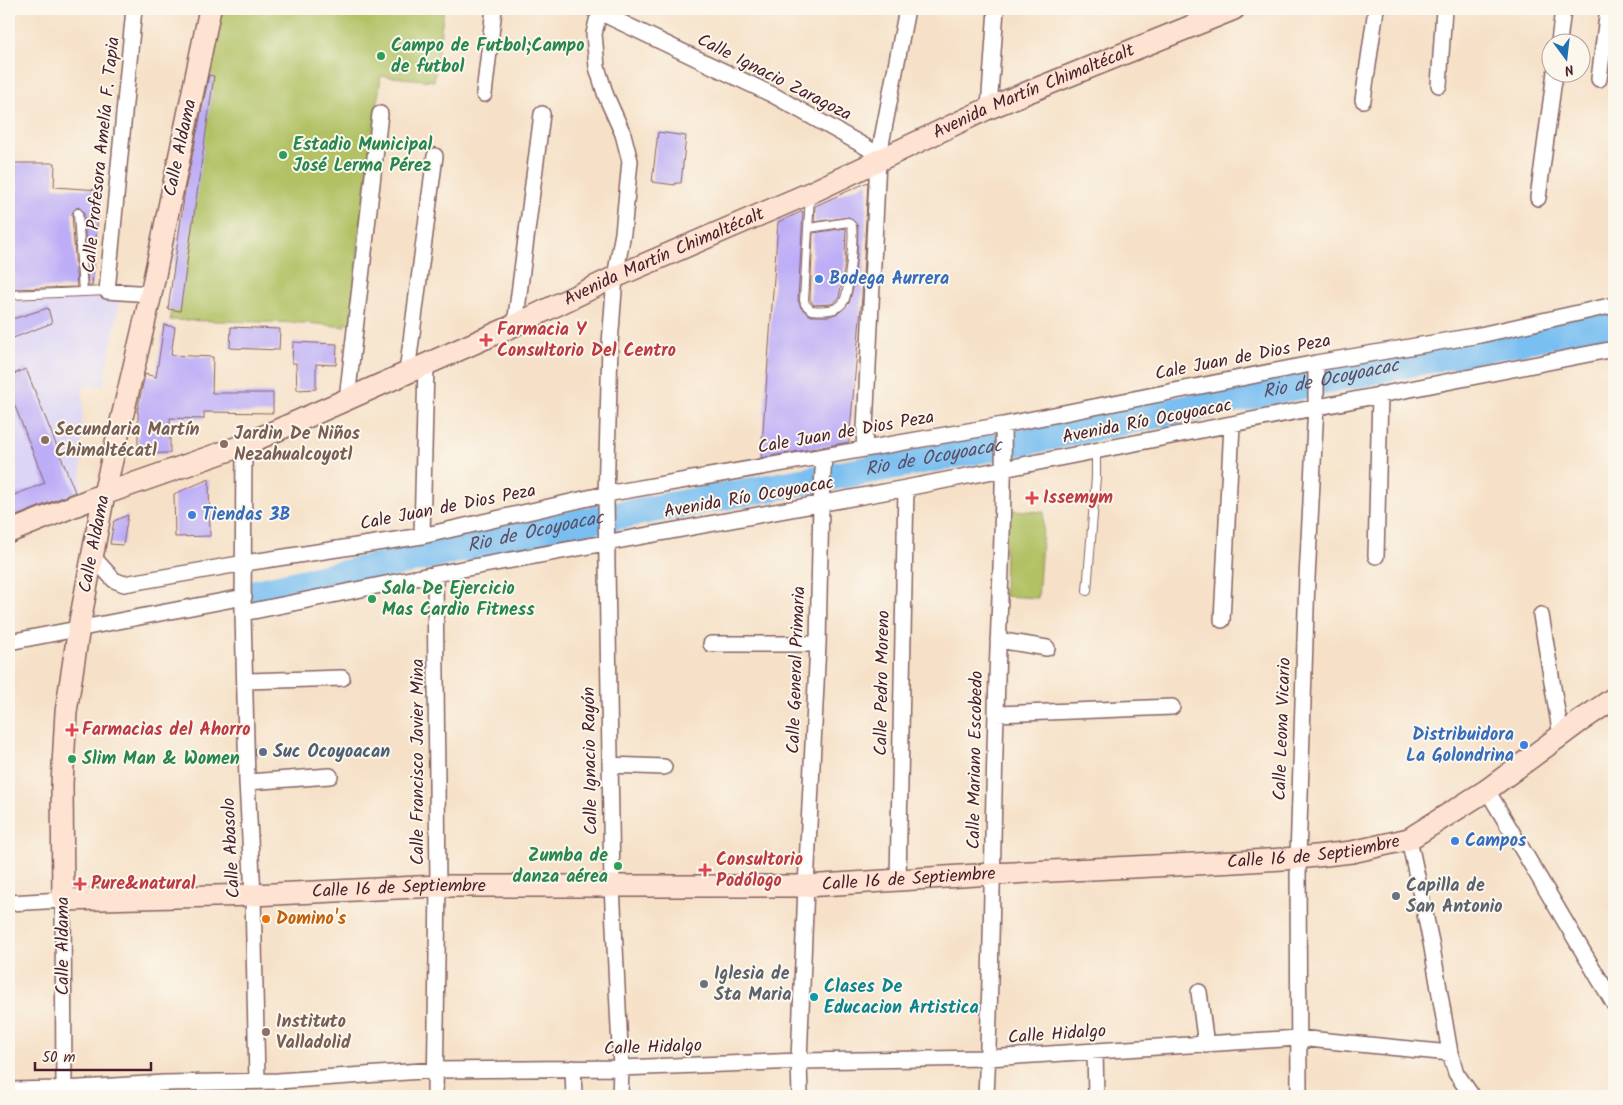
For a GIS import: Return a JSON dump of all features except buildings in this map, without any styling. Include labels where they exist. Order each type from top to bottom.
[{"type":"main road","name":"Calle Aldama","points":[[62,900],[62,784],[66,712],[79,627],[104,494],[150,294],[210,9]]},
{"type":"main road","name":"Avenida Martín Chimaltécalt","points":[[9,532],[104,494],[244,445],[515,325],[615,277],[810,193],[989,108],[1234,9]]},
{"type":"main road","name":"Calle 16 de Septiembre","points":[[62,900],[253,895],[438,886],[806,886],[1298,858],[1352,852],[1409,839],[1487,790],[1614,698]]},
{"type":"street","name":"Calle Profesora Amelía F. Tapia","points":[[134,9],[107,292],[150,294]]},
{"type":"street","points":[[484,94],[494,9]]},
{"type":"street","points":[[864,449],[878,160],[907,9]]},
{"type":"street","points":[[989,108],[996,9]]},
{"type":"street","points":[[1363,100],[1376,9]]},
{"type":"street","points":[[1439,85],[1444,9]]},
{"type":"street","points":[[1560,32],[1563,9]]},
{"type":"street","points":[[1599,79],[1608,9]]},
{"type":"street","points":[[596,10],[594,34],[597,67],[606,96],[623,134],[630,161],[623,233],[615,277],[610,344],[606,497]]},
{"type":"street","name":"Calle Ignacio Zaragoza","points":[[596,10],[773,95],[866,147],[873,152],[878,160]]},
{"type":"street","points":[[1538,198],[1554,82]]},
{"type":"street","points":[[347,399],[380,114]]},
{"type":"street","points":[[515,325],[542,114]]},
{"type":"street","points":[[407,372],[435,156]]},
{"type":"street","name":"Cale Juan de Dios Peza","points":[[93,557],[114,580],[124,584],[422,536],[606,497],[824,459],[864,449],[1003,428],[1480,335],[1614,305]]},
{"type":"street","name":"Avenida Río Ocoyoacac","points":[[243,613],[822,497],[906,488],[1005,464],[1096,451],[1232,425],[1316,403],[1380,394],[1614,349]]},
{"type":"street","points":[[422,536],[426,364]]},
{"type":"street","name":"Calle Leona Vicario","points":[[1299,1096],[1298,858],[1316,366]]},
{"type":"street","points":[[1376,556],[1380,394]]},
{"type":"street","points":[[1222,620],[1232,425]]},
{"type":"street","name":"Calle Mariano Escobedo","points":[[986,1096],[998,640],[1005,464],[1003,428]]},
{"type":"street","points":[[244,445],[245,563]]},
{"type":"street","name":"Calle General Primaria","points":[[800,1096],[799,1060],[818,644],[824,459]]},
{"type":"street","name":"Calle Pedro Moreno","points":[[898,880],[906,488]]},
{"type":"street","name":"Calle Ignacio Rayón","points":[[606,497],[605,539],[612,886],[621,1068],[620,1096]]},
{"type":"street","name":"Calle Abasolo","points":[[245,563],[243,613],[253,895],[256,1081]]},
{"type":"street","name":"Calle Francisco Javier Mina","points":[[435,574],[438,886],[435,1096]]},
{"type":"street","points":[[9,642],[79,627],[244,597]]},
{"type":"street","points":[[1542,615],[1561,736]]},
{"type":"street","points":[[998,640],[1047,648]]},
{"type":"street","points":[[711,644],[818,644]]},
{"type":"street","points":[[246,681],[342,678]]},
{"type":"street","points":[[996,714],[1172,707]]},
{"type":"street","points":[[610,765],[664,767]]},
{"type":"street","points":[[248,782],[330,776]]},
{"type":"street","points":[[1487,790],[1614,1004]]},
{"type":"street","points":[[1409,839],[1431,942],[1450,1054],[1456,1073],[1472,1096]]},
{"type":"street","name":"Calle 16 de Septiembre","points":[[9,903],[62,900]]},
{"type":"street","name":"Calle Aldama","points":[[62,900],[64,1089]]},
{"type":"street","points":[[1199,992],[1206,1044]]},
{"type":"street","name":"Calle Hidalgo","points":[[9,1090],[26,1093],[64,1089],[165,1090],[256,1081],[436,1070],[621,1068],[799,1060],[988,1058],[1298,1038],[1450,1054]]},
{"type":"street","points":[[1095,1051],[1096,1096]]},
{"type":"street","points":[[573,1068],[574,1096]]},
{"type":"lane","points":[[809,228],[848,222],[852,226],[846,295],[844,301],[839,306],[830,310],[811,310],[804,300],[810,193]]},
{"type":"lane","points":[[78,213],[83,292]]},
{"type":"lane","points":[[9,295],[107,292]]},
{"type":"lane","points":[[1087,591],[1096,477],[1096,451]]},
{"type":"shaded area","name":"Secundaria Martín Chimaltécatl","points":[[88,297],[120,300],[103,386],[83,386],[81,494],[9,522],[9,301]]},
{"type":"green space","name":"Estadio Municipal José Lerma Pérez","points":[[219,9],[444,9],[434,81],[381,76],[360,230],[351,323],[345,323],[345,327],[308,323],[170,320]]},
{"type":"green space","points":[[1006,510],[1044,512],[1038,598],[1004,596]]},
{"type":"waterway","name":"Rio de Ocoyoacac","points":[[252,594],[582,522],[1022,442],[1614,322]]},
{"type":"place","name":"Campo de Futbol;Campo de futbol","points":[[381,56]]},
{"type":"place","name":"Estadio Municipal José Lerma Pérez","points":[[283,155]]},
{"type":"place","name":"Bodega Aurrera","points":[[819,279]]},
{"type":"place","name":"Farmacia Y Consultorio Del Centro","points":[[486,340]]},
{"type":"place","name":"Secundaria Martín Chimaltécatl","points":[[45,440]]},
{"type":"place","name":"Jardin De Niños Nezahualcoyotl","points":[[224,444]]},
{"type":"place","name":"Issemym","points":[[1032,498]]},
{"type":"place","name":"Tiendas 3B","points":[[192,515]]},
{"type":"place","name":"Sala De Ejercicio Mas Cardio Fitness","points":[[372,599]]},
{"type":"place","name":"Farmacias del Ahorro","points":[[72,730]]},
{"type":"place","name":"Distribuidora La Golondrina","points":[[1524,745]]},
{"type":"place","name":"Suc Ocoyoacan","points":[[263,752]]},
{"type":"place","name":"Slim Man & Women","points":[[72,759]]},
{"type":"place","name":"Campos","points":[[1455,841]]},
{"type":"place","name":"Zumba de danza aérea","points":[[618,866]]},
{"type":"place","name":"Consultorio Podólogo","points":[[705,870]]},
{"type":"place","name":"Pure&natural","points":[[80,884]]},
{"type":"place","name":"Capilla de San Antonio","points":[[1396,896]]},
{"type":"place","name":"Domino's","points":[[266,919]]},
{"type":"place","name":"Iglesia de Sta Maria","points":[[704,984]]},
{"type":"place","name":"Clases De Educacion Artistica","points":[[814,997]]},
{"type":"place","name":"Instituto Valladolid","points":[[266,1032]]}]
